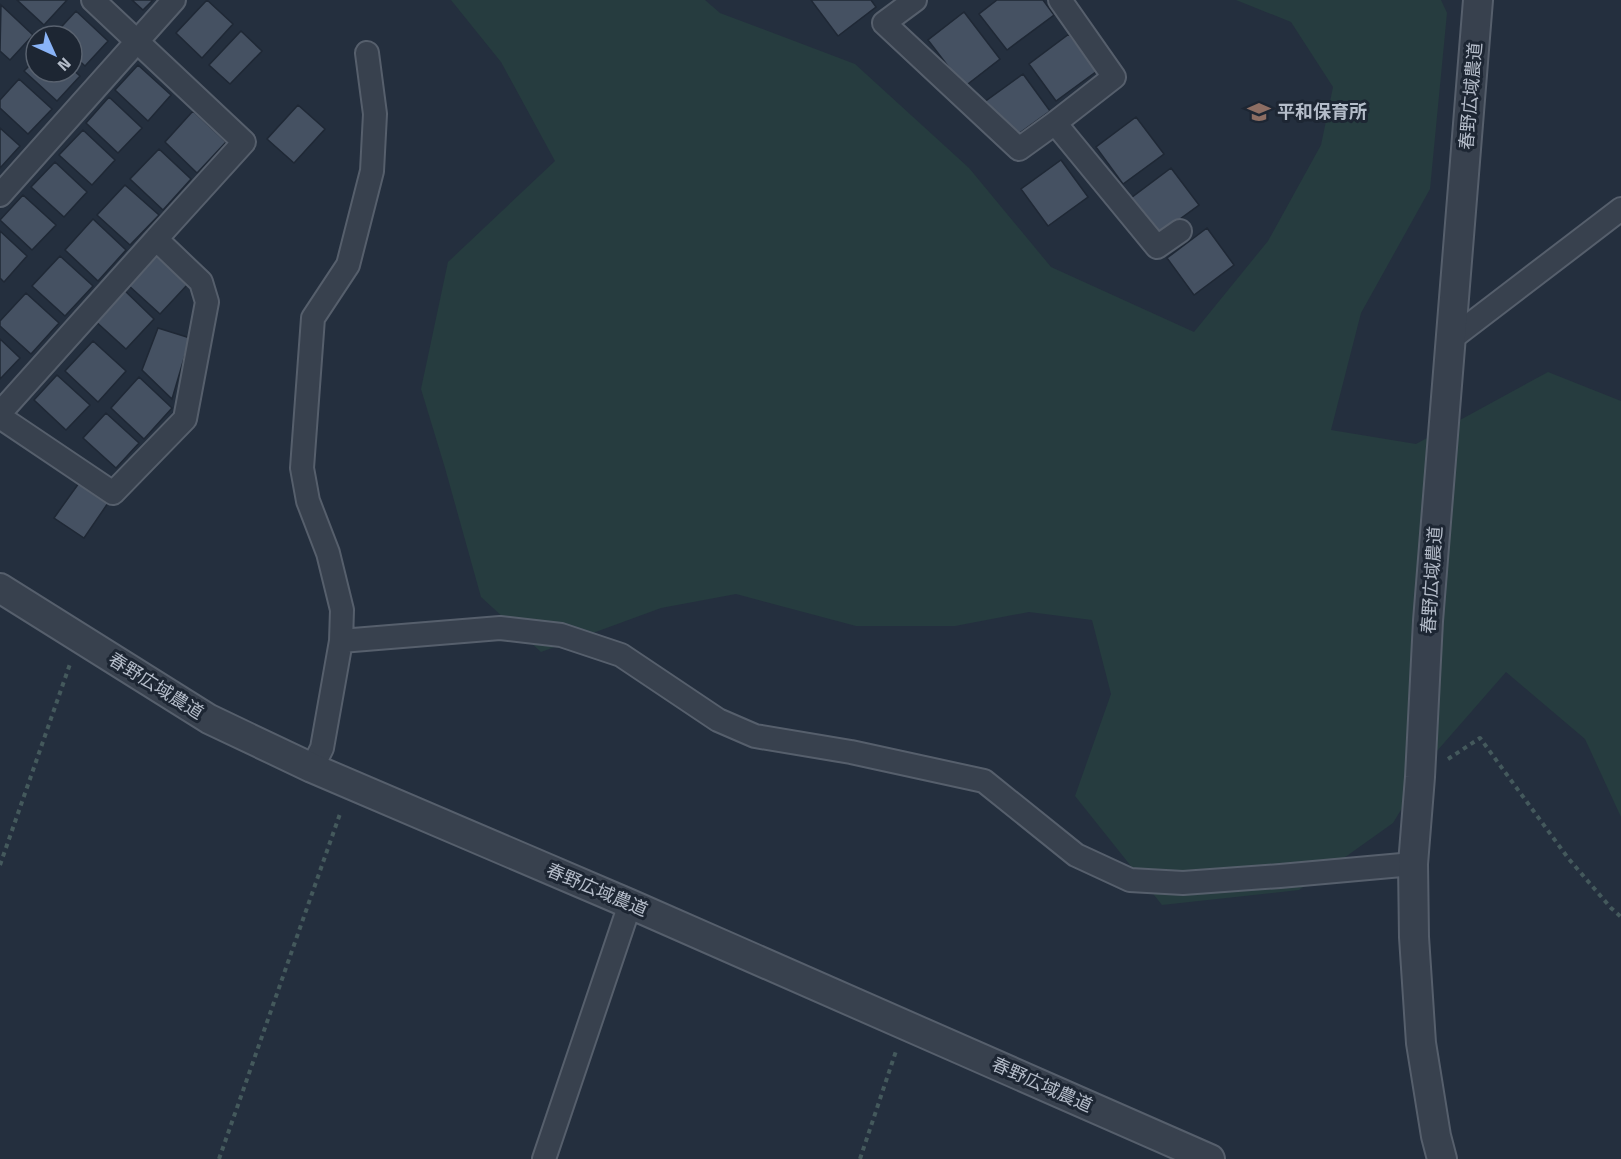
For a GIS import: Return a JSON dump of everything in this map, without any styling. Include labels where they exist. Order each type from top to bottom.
[{"type":"street","points":[[93,0],[244,142],[156,239],[0,415],[112,493],[185,419],[207,302],[201,282],[156,239]]},
{"type":"street","points":[[0,195],[174,0]]},
{"type":"street","points":[[915,0],[884,24],[1019,148],[1114,77],[1060,0]]},
{"type":"street","name":"春野広域農道","points":[[1433,1151],[1421,1043],[1413,937],[1413,864],[1428,621],[1478,0]]},
{"type":"street","points":[[312,768],[322,748],[341,641],[342,610],[328,553],[308,501],[302,468],[313,318],[348,265],[372,171],[375,114],[366,52]]},
{"type":"street","points":[[1055,123],[1157,246],[1180,231]]},
{"type":"street","points":[[1451,339],[1621,209]]},
{"type":"street","name":"春野広域農道","points":[[0,588],[209,719],[312,768],[630,904],[1210,1159]]},
{"type":"street","points":[[341,641],[500,628],[561,635],[621,655],[718,720],[755,736],[851,752],[984,781],[1076,855],[1131,880],[1183,883],[1413,864]]},
{"type":"street","points":[[544,1159],[630,904]]},
{"type":"path","points":[[0,865],[70,662],[84,641]]},
{"type":"path","points":[[1420,777],[1480,738],[1568,858],[1621,917]]},
{"type":"path","points":[[219,1159],[350,784]]},
{"type":"path","points":[[860,1159],[904,1024]]},
{"type":"green space","points":[[451,0],[705,0],[720,13],[855,64],[969,168],[1051,267],[1194,332],[1268,241],[1321,145],[1333,87],[1291,22],[1236,0],[1441,0],[1447,13],[1430,189],[1361,313],[1331,430],[1416,444],[1548,372],[1621,401],[1621,817],[1585,739],[1506,672],[1437,751],[1393,823],[1299,890],[1162,905],[1075,796],[1111,694],[1092,620],[1029,612],[955,626],[856,626],[736,594],[661,608],[541,652],[481,597],[421,389],[448,262],[555,161],[501,62]]},
{"type":"building","points":[[17,0],[67,0],[43,24]]},
{"type":"building","points":[[132,0],[153,0],[143,10]]},
{"type":"building","points":[[207,0],[233,24],[202,58],[176,33]]},
{"type":"building","points":[[811,0],[871,0],[876,7],[838,36]]},
{"type":"building","points":[[997,0],[1043,0],[1054,15],[1007,50],[979,14]]},
{"type":"building","points":[[1,5],[24,27],[24,45],[10,60],[0,51]]},
{"type":"building","points":[[76,11],[108,41],[85,66],[84,24],[64,24]]},
{"type":"building","points":[[964,12],[1000,59],[964,87],[928,40]]},
{"type":"building","points":[[241,31],[262,51],[230,84],[209,65]]},
{"type":"building","points":[[1069,34],[1097,71],[1056,101],[1029,64]]},
{"type":"building","points":[[138,65],[171,95],[148,121],[115,90]]},
{"type":"building","points":[[1023,74],[1050,111],[1010,140],[983,103]]},
{"type":"building","points":[[19,79],[52,109],[28,134],[0,108],[0,100]]},
{"type":"building","points":[[38,84],[73,84],[57,101]]},
{"type":"building","points":[[109,97],[142,128],[118,153],[86,123]]},
{"type":"building","points":[[298,105],[325,129],[294,163],[267,139]]},
{"type":"building","points":[[193,111],[226,142],[197,173],[165,142]]},
{"type":"building","points":[[1136,117],[1164,154],[1123,184],[1096,147]]},
{"type":"building","points":[[0,128],[20,146],[0,168]]},
{"type":"building","points":[[83,130],[115,160],[92,185],[59,155]]},
{"type":"building","points":[[159,149],[191,179],[163,210],[130,179]]},
{"type":"building","points":[[1061,160],[1088,197],[1048,226],[1021,189]]},
{"type":"building","points":[[55,162],[87,192],[64,217],[31,187]]},
{"type":"building","points":[[1171,168],[1199,205],[1158,235],[1131,198]]},
{"type":"building","points":[[125,185],[159,215],[130,245],[97,215]]},
{"type":"building","points":[[23,195],[56,225],[32,250],[0,220]]},
{"type":"building","points":[[93,219],[126,250],[98,281],[65,250]]},
{"type":"building","points":[[1207,228],[1234,265],[1194,295],[1167,258]]},
{"type":"building","points":[[0,231],[27,256],[4,282],[0,278]]},
{"type":"building","points":[[155,253],[188,284],[160,314],[127,284]]},
{"type":"building","points":[[60,256],[93,286],[65,316],[32,286]]},
{"type":"building","points":[[122,288],[154,319],[126,349],[93,319]]},
{"type":"building","points":[[26,293],[59,323],[31,354],[0,326],[0,321]]},
{"type":"building","points":[[158,328],[190,338],[172,399],[142,370]]},
{"type":"building","points":[[0,339],[20,358],[0,379]]},
{"type":"building","points":[[93,341],[126,371],[98,402],[65,371]]},
{"type":"building","points":[[57,375],[90,405],[66,430],[34,400]]},
{"type":"building","points":[[139,377],[172,408],[144,439],[111,408]]},
{"type":"building","points":[[106,413],[139,443],[116,468],[83,438]]},
{"type":"building","points":[[79,483],[108,503],[84,538],[54,518]]},
{"type":"place","name":"平和保育所","points":[[1259,112]]}]
